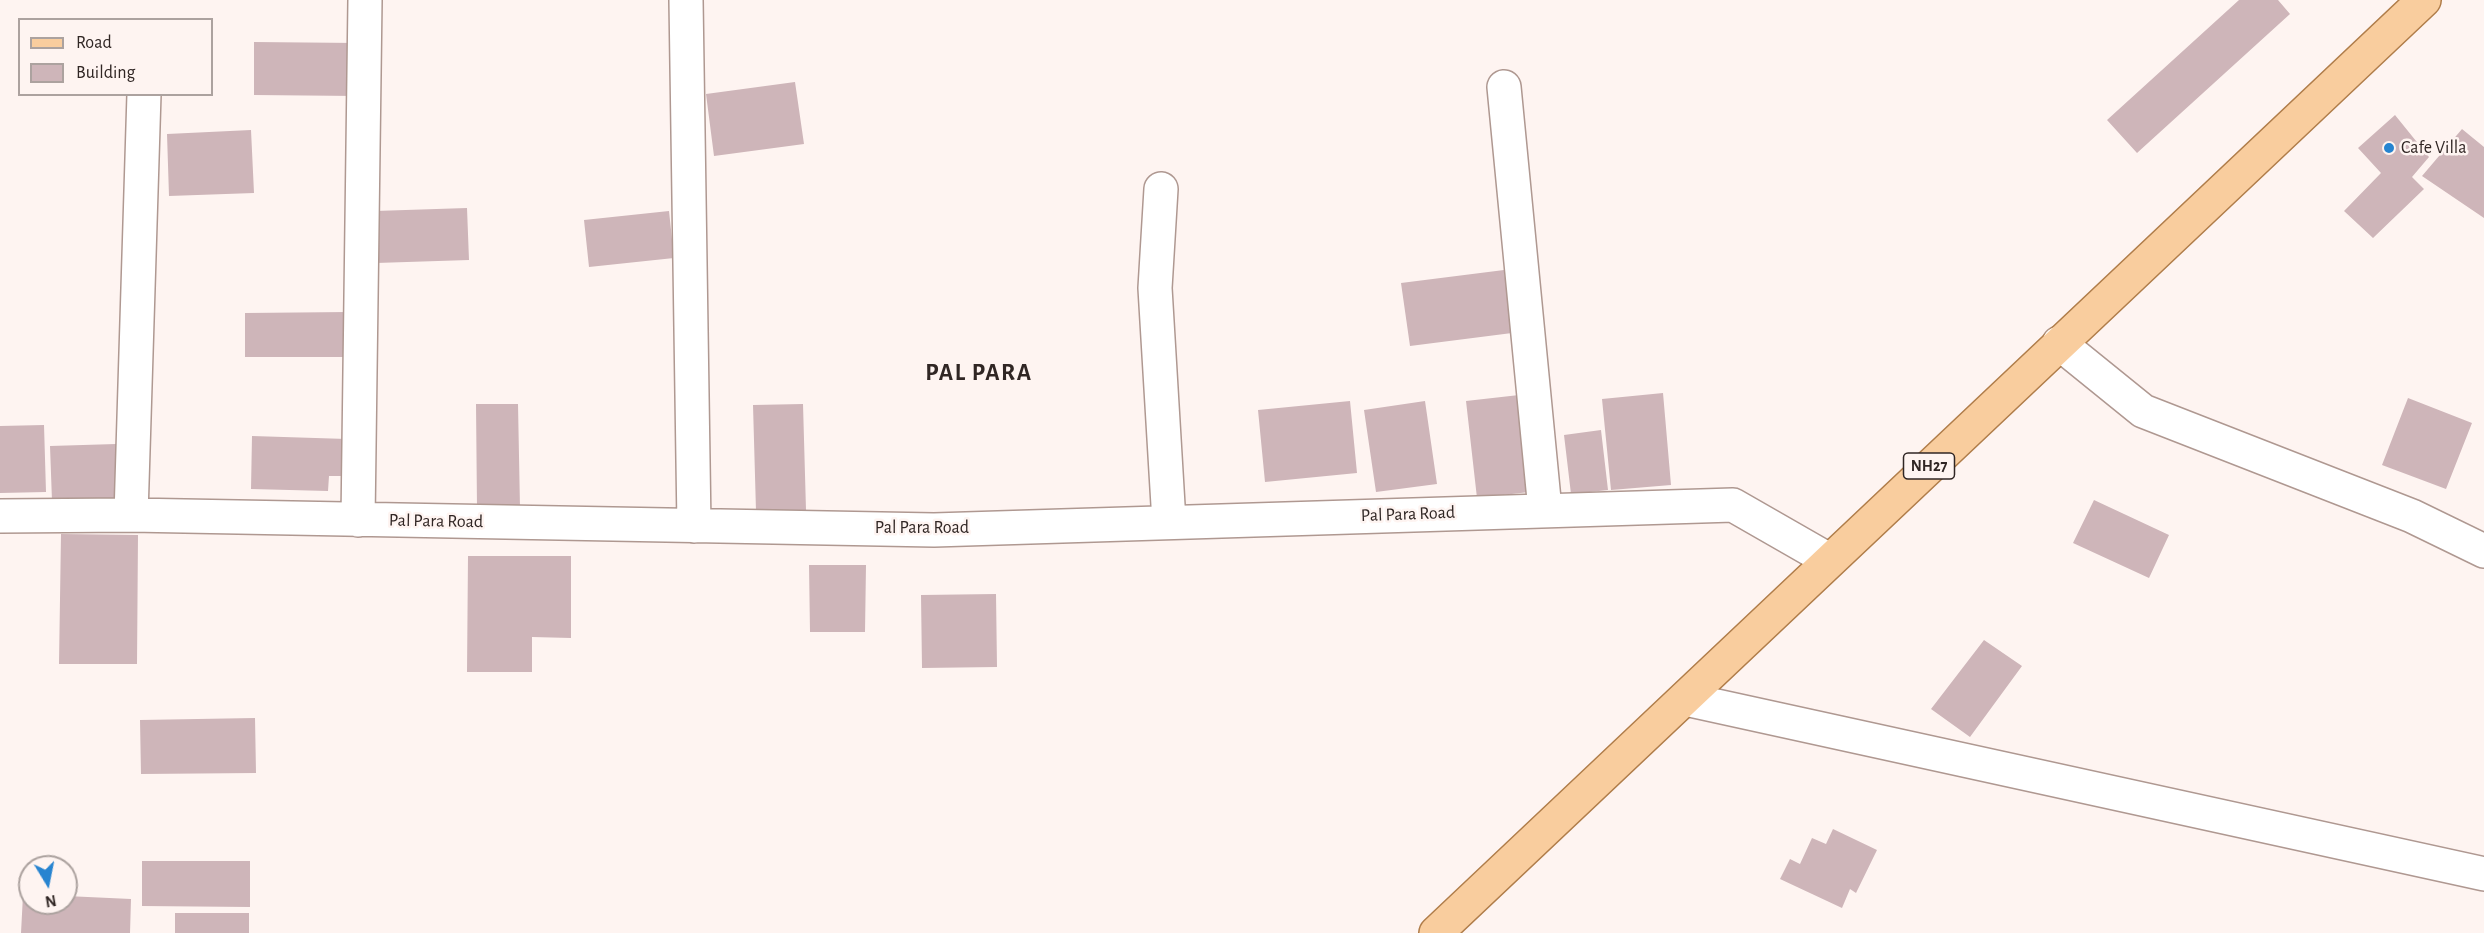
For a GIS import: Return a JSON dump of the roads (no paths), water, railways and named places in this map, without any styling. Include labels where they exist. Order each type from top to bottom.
[{"type":"main road","name":"NH27","points":[[1436,933],[2424,0]]},
{"type":"street","points":[[357,520],[365,0]]},
{"type":"street","points":[[686,0],[694,526]]},
{"type":"street","points":[[1504,87],[1545,510]]},
{"type":"street","points":[[131,515],[144,96]]},
{"type":"street","points":[[1161,189],[1155,288],[1168,522]]},
{"type":"street","points":[[2059,343],[2143,411],[2412,516],[2484,551]]},
{"type":"street","name":"Pal Para Road","points":[[0,516],[131,515],[934,530],[1733,505],[1829,560]]},
{"type":"street","points":[[1685,699],[2484,874]]},
{"type":"place","name":"Cafe Villa","points":[[2389,148]]},
{"type":"district","name":"PAL PARA","points":[[979,373]]}]
